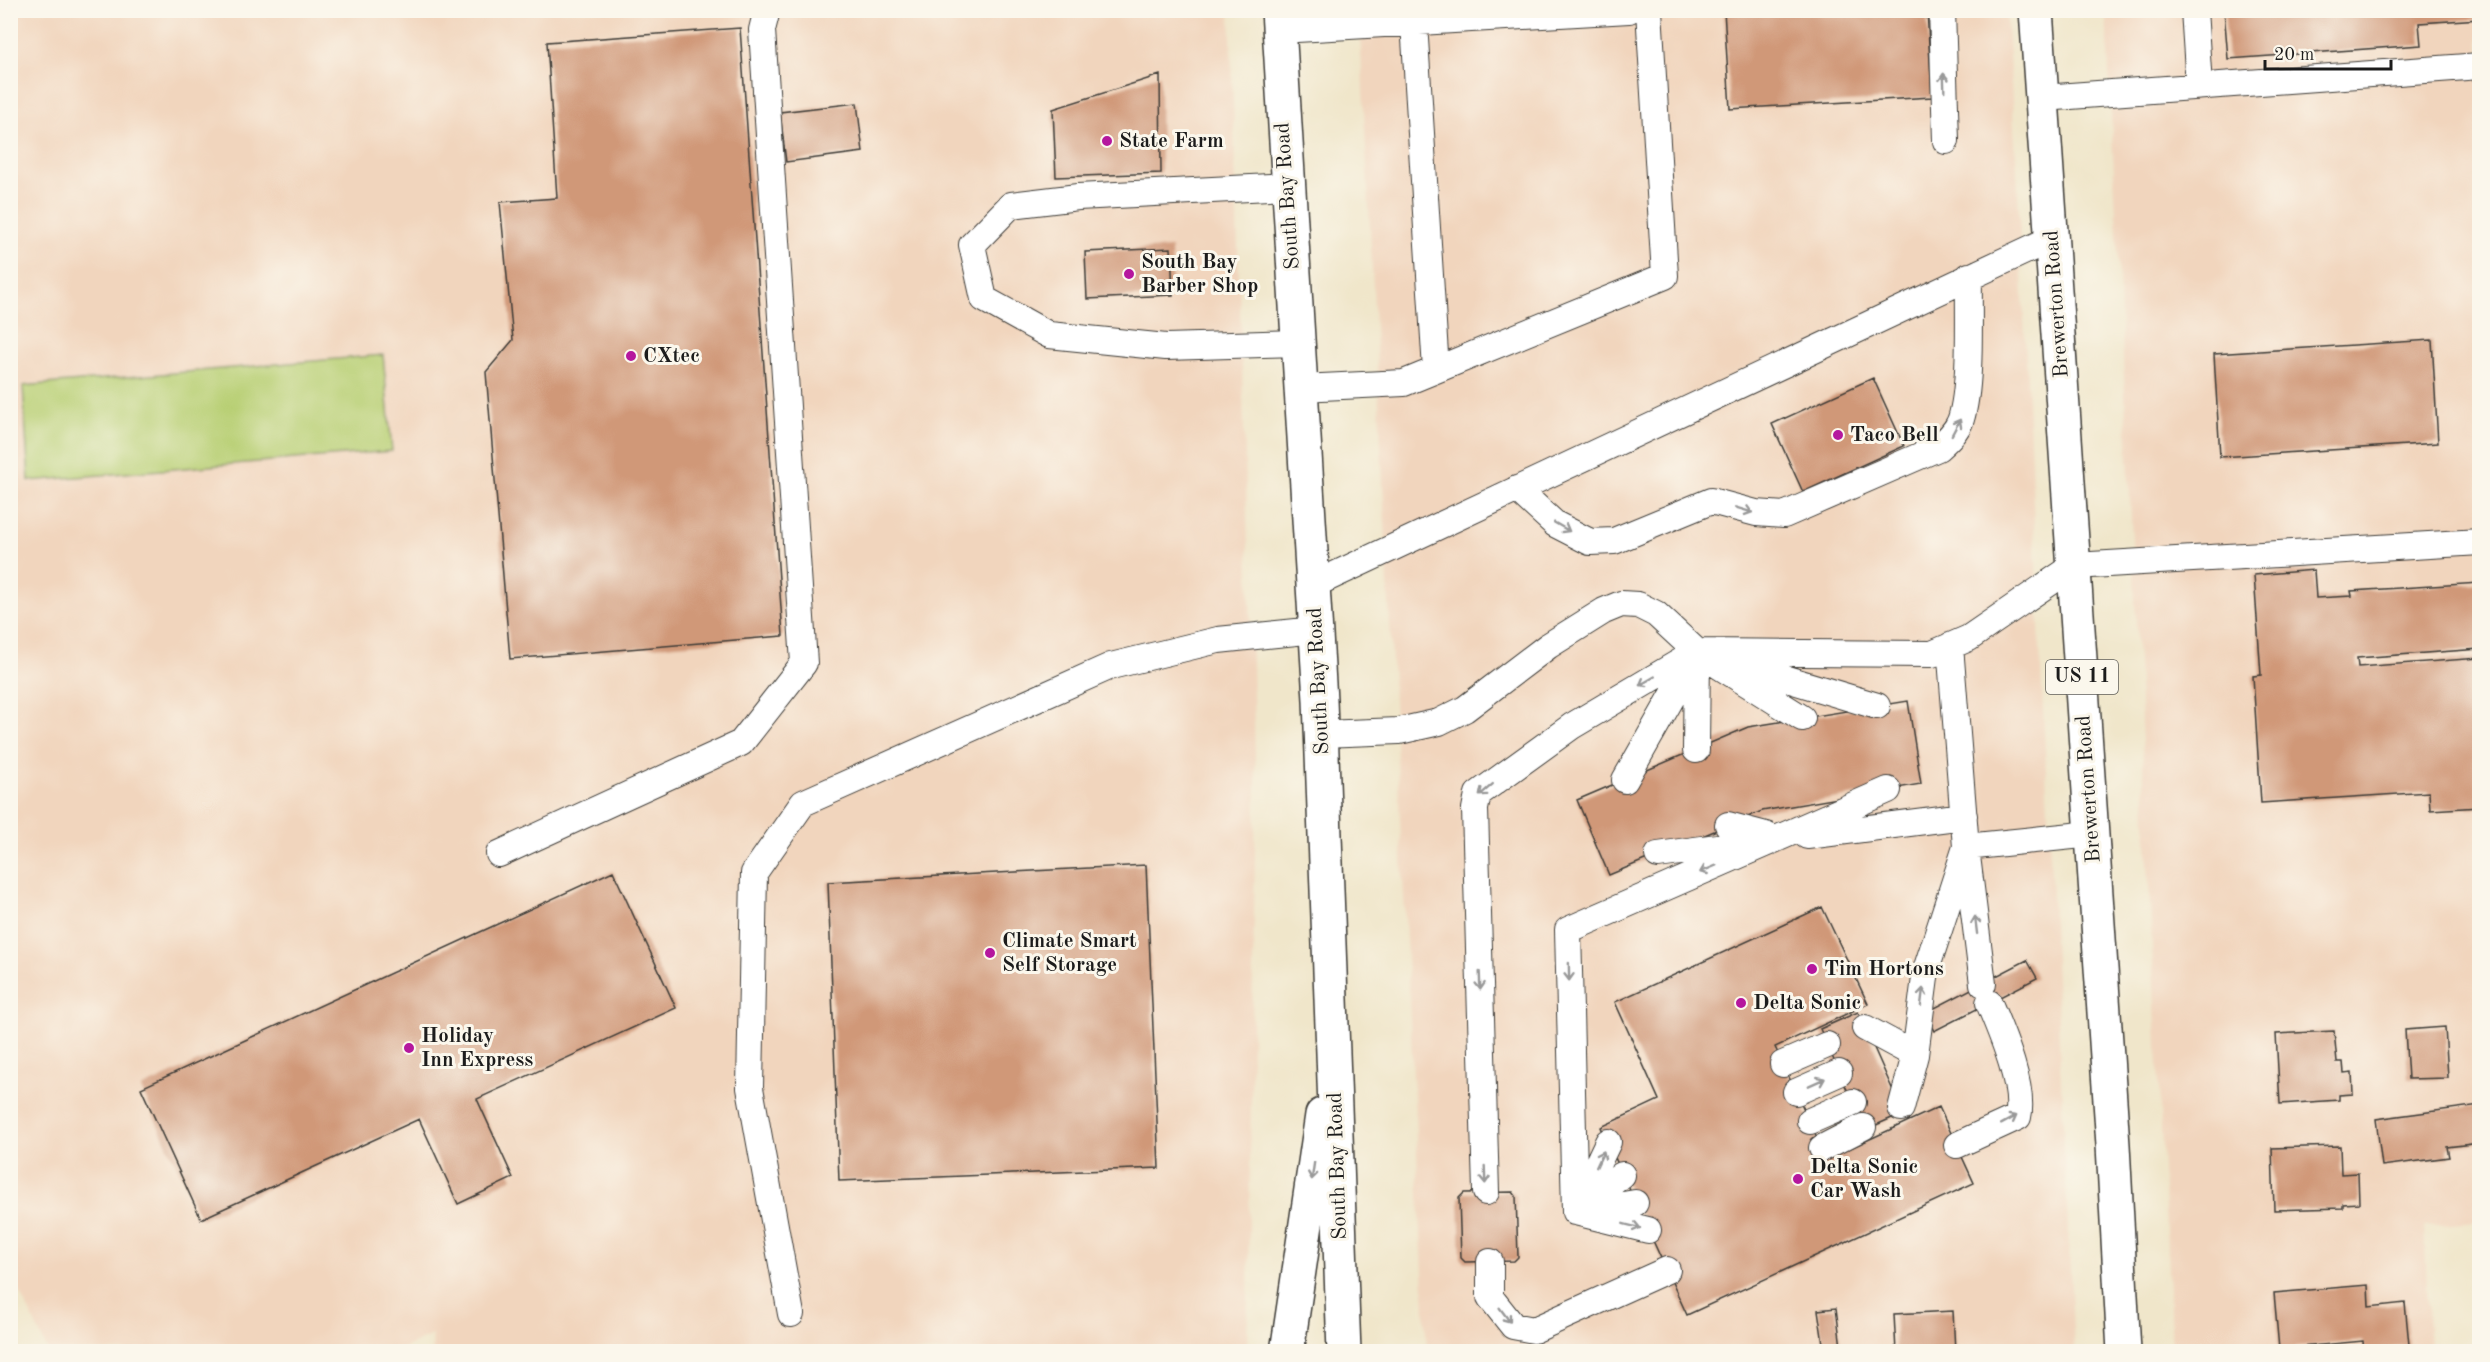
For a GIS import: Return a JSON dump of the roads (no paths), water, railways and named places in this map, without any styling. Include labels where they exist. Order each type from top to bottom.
[{"type":"main road","name":"Brewerton Road","points":[[2036,10],[2053,238],[2124,1352]]},
{"type":"main road","name":"South Bay Road","points":[[1278,20],[1322,734],[1344,1352]]},
{"type":"main road","points":[[1287,1352],[1334,1030]]},
{"type":"lane","points":[[499,854],[741,743],[804,663],[762,30],[767,10]]},
{"type":"lane","points":[[1278,20],[1414,23],[1629,10]]},
{"type":"lane","points":[[1301,388],[1404,382],[1665,276],[1649,10]]},
{"type":"lane","points":[[1942,10],[1946,141]]},
{"type":"lane","points":[[2194,10],[2199,87]]},
{"type":"lane","points":[[1414,23],[1436,370]]},
{"type":"lane","points":[[2043,98],[2480,66]]},
{"type":"lane","points":[[1287,186],[1078,197],[1011,205],[972,245],[984,298],[1049,334],[1166,347],[1298,343]]},
{"type":"lane","points":[[1313,585],[2053,238]]},
{"type":"lane","points":[[1517,489],[1555,524],[1590,542],[1614,541],[1711,501],[1756,513],[1784,514],[1938,448],[1950,438],[1961,420],[1965,389],[1970,276]]},
{"type":"lane","points":[[1486,1192],[1475,809],[1478,794],[1572,726],[1697,652],[1932,654],[1969,638],[2074,566],[2480,542]]},
{"type":"lane","points":[[1322,734],[1399,731],[1439,722],[1464,709],[1548,646],[1604,611],[1621,604],[1638,605],[1656,614],[1697,652],[1802,718]]},
{"type":"lane","points":[[791,1314],[750,1088],[753,885],[754,873],[803,803],[1111,666],[1218,640],[1316,630]]},
{"type":"lane","points":[[1950,646],[1966,847],[1986,993],[2003,1035],[2021,1104],[2018,1117],[1957,1146]]},
{"type":"lane","points":[[1697,652],[1877,706]]},
{"type":"lane","points":[[1696,750],[1697,652]]},
{"type":"lane","points":[[1625,780],[1697,652]]},
{"type":"lane","points":[[1575,1212],[1568,930],[1610,910],[1781,839],[1888,790]]},
{"type":"lane","points":[[1781,839],[1816,801]]},
{"type":"lane","points":[[1658,855],[1964,816]]},
{"type":"lane","points":[[1728,825],[1781,839]]},
{"type":"lane","points":[[1966,847],[2092,834]]},
{"type":"lane","points":[[1901,1108],[1915,1055],[1926,970],[1966,847]]},
{"type":"lane","points":[[1865,1028],[1915,1055]]},
{"type":"lane","points":[[1783,1064],[1827,1045]]},
{"type":"lane","points":[[1877,1055],[1915,1055]]},
{"type":"lane","points":[[1891,1084],[1915,1055]]},
{"type":"lane","points":[[1796,1092],[1839,1072]]},
{"type":"lane","points":[[1810,1121],[1853,1102]]},
{"type":"lane","points":[[1822,1148],[1863,1127]]},
{"type":"lane","points":[[1575,1212],[1608,1143]]},
{"type":"lane","points":[[1575,1212],[1622,1174]]},
{"type":"lane","points":[[1575,1212],[1635,1203]]},
{"type":"lane","points":[[1575,1212],[1648,1230]]},
{"type":"lane","points":[[1490,1262],[1491,1297],[1513,1326],[1534,1330],[1667,1270]]},
{"type":"place","name":"State Farm","points":[[1107,141]]},
{"type":"place","name":"South Bay Barber Shop","points":[[1129,274]]},
{"type":"place","name":"CXtec","points":[[631,356]]},
{"type":"place","name":"Taco Bell","points":[[1838,435]]},
{"type":"place","name":"Climate Smart Self Storage","points":[[990,953]]},
{"type":"place","name":"Tim Hortons","points":[[1812,969]]},
{"type":"place","name":"Delta Sonic","points":[[1741,1003]]},
{"type":"place","name":"Holiday Inn Express","points":[[409,1048]]},
{"type":"place","name":"Delta Sonic Car Wash","points":[[1798,1179]]}]
